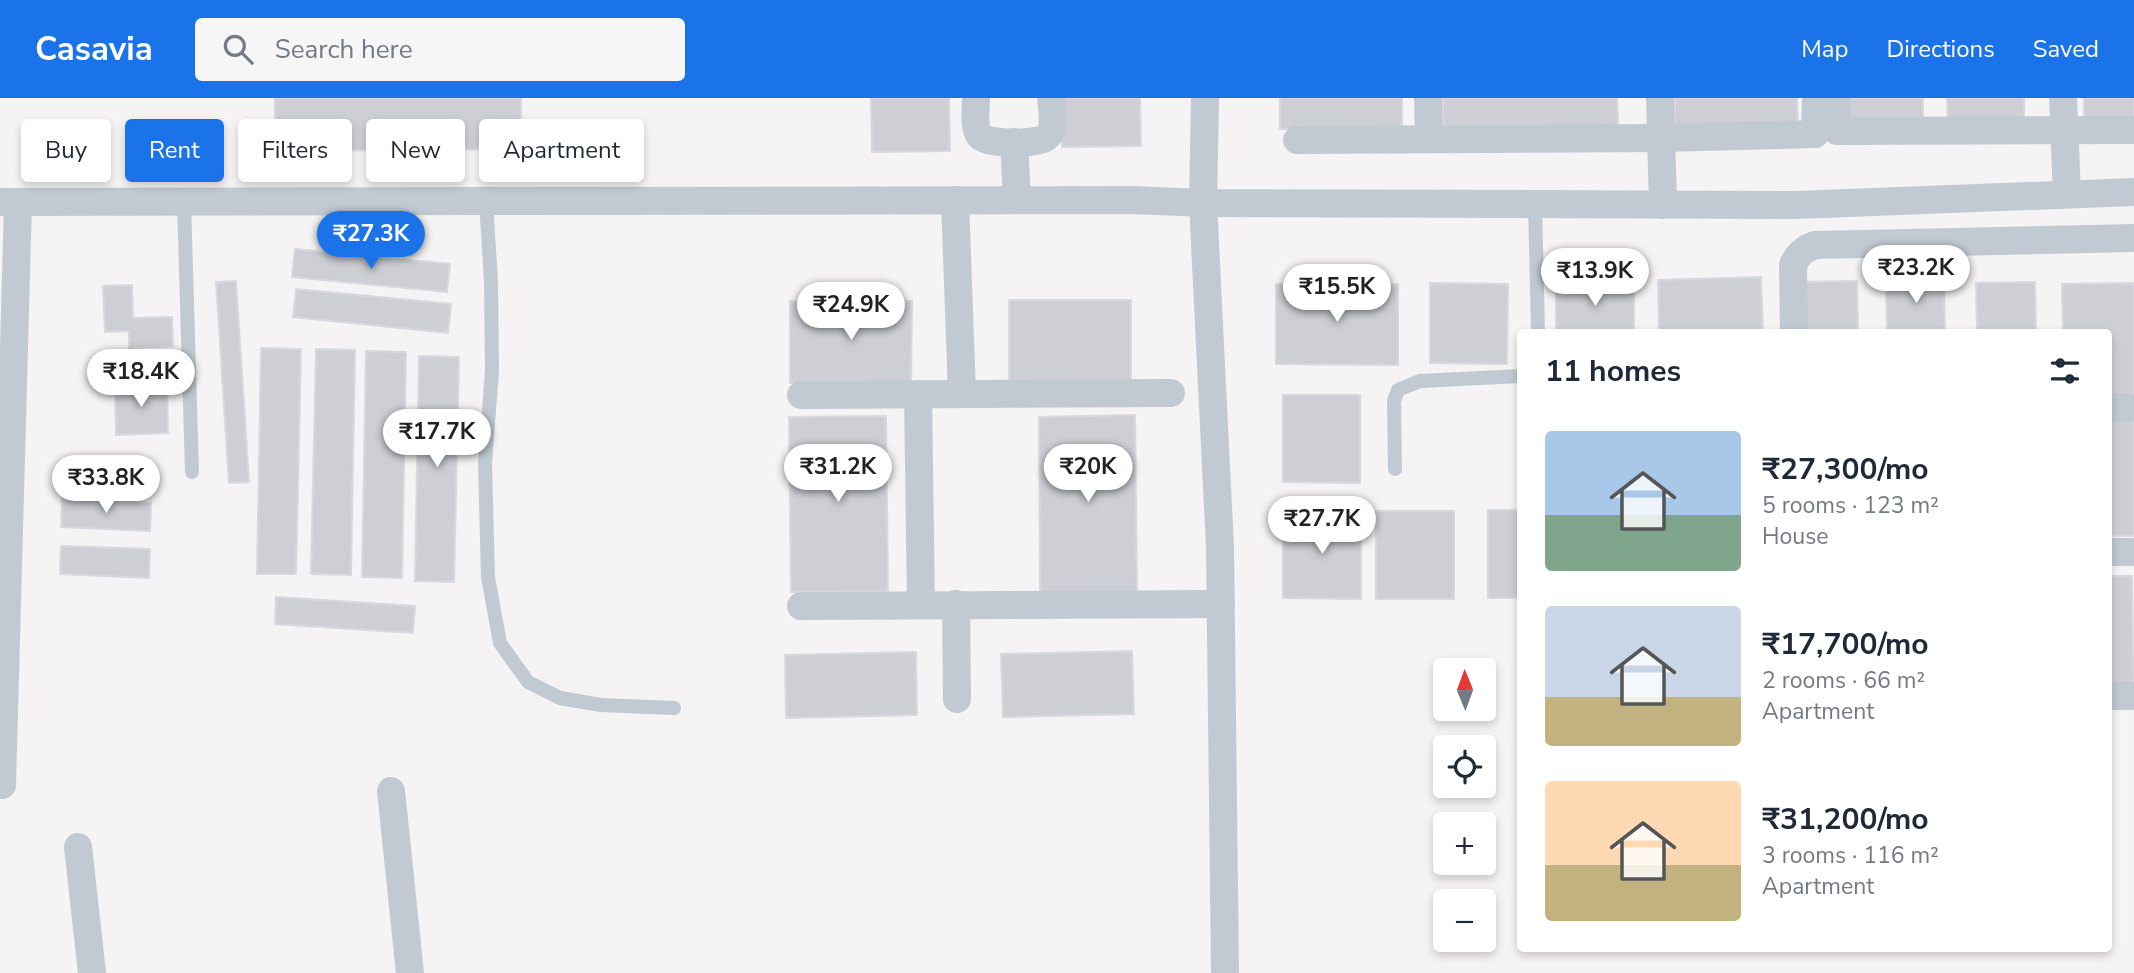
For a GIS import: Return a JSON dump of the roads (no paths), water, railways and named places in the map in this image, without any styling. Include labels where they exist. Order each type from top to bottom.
[{"type":"street","points":[[976,98],[977,129],[981,137],[1014,142],[1039,141],[1048,137],[1052,128],[1051,98]]},
{"type":"street","points":[[1205,98],[1203,203],[1221,604],[1226,973]]},
{"type":"street","points":[[1428,98],[1429,139]]},
{"type":"street","points":[[1660,98],[1663,205]]},
{"type":"street","points":[[1297,140],[1661,138],[1815,134],[1815,98]]},
{"type":"street","points":[[1837,98],[1837,131],[2134,130]]},
{"type":"street","points":[[2063,98],[2067,194]]},
{"type":"street","points":[[1014,142],[1017,200]]},
{"type":"street","points":[[2,785],[9,202],[1134,200],[1203,203],[1796,205],[2134,192]]},
{"type":"street","points":[[955,200],[961,394]]},
{"type":"street","points":[[1794,329],[1793,265],[1804,249],[1815,244],[2134,238]]},
{"type":"street","points":[[801,395],[1171,393]]},
{"type":"street","points":[[918,394],[921,604]]},
{"type":"street","points":[[2112,407],[2134,408]]},
{"type":"street","points":[[2112,552],[2134,552]]},
{"type":"street","points":[[956,604],[957,699]]},
{"type":"street","points":[[801,606],[1221,604]]},
{"type":"street","points":[[2112,696],[2134,696]]},
{"type":"street","points":[[391,791],[410,973]]},
{"type":"street","points":[[78,847],[92,973]]},
{"type":"lane","points":[[486,201],[491,282],[492,371],[485,463],[488,577],[500,643],[528,682],[560,698],[601,705],[674,708]]},
{"type":"lane","points":[[184,202],[192,472]]},
{"type":"lane","points":[[1535,204],[1538,329]]},
{"type":"lane","points":[[1395,469],[1394,401],[1398,390],[1420,381],[1517,376]]}]
